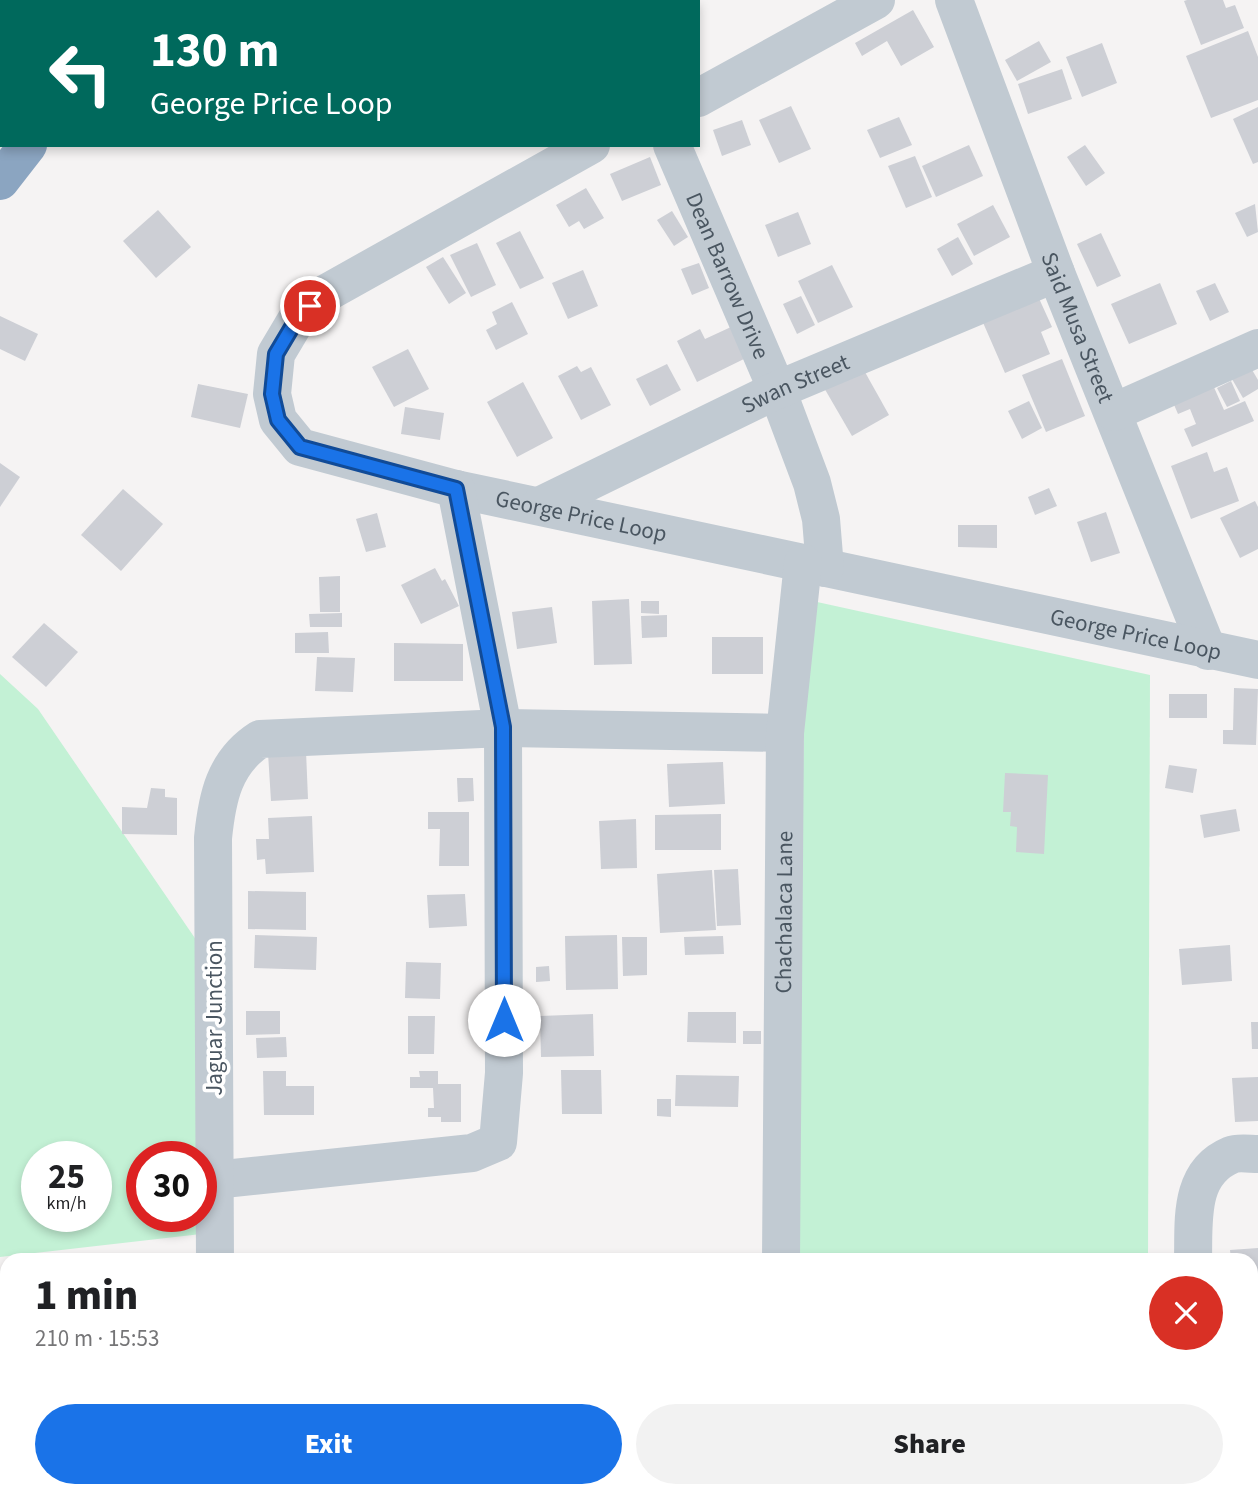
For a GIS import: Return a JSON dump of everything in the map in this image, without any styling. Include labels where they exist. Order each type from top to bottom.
[{"type":"highway","points":[[0,181],[26,147]]},
{"type":"street","points":[[700,97],[876,0]]},
{"type":"street","name":"Said Musa Street","points":[[954,0],[1056,273],[1208,651]]},
{"type":"street","name":"George Price Loop","points":[[587,147],[321,296],[298,317],[276,354],[272,394],[278,420],[300,447],[456,489],[1258,660]]},
{"type":"street","name":"Dean Barrow Drive","points":[[673,147],[777,390],[812,483],[821,519],[814,566]]},
{"type":"street","name":"Swan Street","points":[[539,506],[777,390],[1056,273]]},
{"type":"street","points":[[1114,412],[1258,348]]},
{"type":"street","points":[[217,1180],[472,1153],[498,1142],[504,1073],[503,727],[456,489]]},
{"type":"street","name":"Chachalaca Lane","points":[[781,1253],[785,733],[814,566]]},
{"type":"street","name":"Jaguar Junction","points":[[214,1141],[213,838],[216,805],[225,777],[243,750],[260,739],[503,727],[785,733]]},
{"type":"street","points":[[1193,1253],[1194,1201],[1205,1173],[1232,1154],[1258,1154]]},
{"type":"street","name":"Jaguar Junction","points":[[215,1232],[215,1253]]},
{"type":"green space","points":[[808,600],[1150,675],[1148,1253],[788,1253]]},
{"type":"green space","points":[[0,674],[38,709],[201,947],[207,1141],[126,1141],[126,1232],[210,1232],[35,1253],[0,1253]]},
{"type":"building","points":[[1223,0],[1226,8],[1235,5],[1244,28],[1201,45],[1184,1]]},
{"type":"building","points":[[913,10],[934,47],[901,66],[887,41],[862,56],[855,43]]},
{"type":"building","points":[[1248,31],[1258,57],[1258,100],[1211,118],[1186,56]]},
{"type":"building","points":[[1039,41],[1051,62],[1017,81],[1005,60]]},
{"type":"building","points":[[1102,43],[1117,83],[1082,97],[1066,57]]},
{"type":"building","points":[[1062,69],[1072,99],[1028,114],[1018,84]]},
{"type":"building","points":[[791,106],[811,149],[779,163],[759,120]]},
{"type":"building","points":[[1258,107],[1258,162],[1253,164],[1233,119]]},
{"type":"building","points":[[899,117],[912,145],[880,158],[867,130]]},
{"type":"building","points":[[742,120],[751,145],[722,156],[713,130]]},
{"type":"building","points":[[969,145],[983,176],[936,197],[922,166]]},
{"type":"building","points":[[1085,145],[1105,173],[1086,186],[1067,157]]},
{"type":"building","points":[[915,156],[932,197],[906,208],[888,166]]},
{"type":"building","points":[[650,157],[661,185],[622,201],[610,174]]},
{"type":"building","points":[[586,188],[604,218],[584,229],[579,221],[569,227],[556,205]]},
{"type":"building","points":[[1255,204],[1258,232],[1247,237],[1235,213]]},
{"type":"building","points":[[993,205],[1010,237],[974,256],[957,224]]},
{"type":"building","points":[[158,210],[191,247],[156,278],[123,241]]},
{"type":"building","points":[[672,211],[688,237],[674,246],[657,220]]},
{"type":"building","points":[[798,212],[811,244],[778,257],[765,225]]},
{"type":"building","points":[[520,231],[544,278],[520,289],[496,243]]},
{"type":"building","points":[[1101,233],[1121,276],[1097,287],[1077,244]]},
{"type":"building","points":[[958,237],[973,264],[952,276],[937,249]]},
{"type":"building","points":[[477,243],[496,285],[471,297],[450,255]]},
{"type":"building","points":[[443,257],[466,293],[449,304],[426,267]]},
{"type":"building","points":[[699,263],[709,288],[692,295],[681,269]]},
{"type":"building","points":[[832,265],[853,307],[818,323],[798,281]]},
{"type":"building","points":[[583,270],[598,306],[568,319],[552,283]]},
{"type":"building","points":[[1160,283],[1177,324],[1129,344],[1111,304]]},
{"type":"building","points":[[1215,283],[1229,312],[1210,321],[1196,291]]},
{"type":"building","points":[[1037,294],[1052,327],[1041,332],[1050,354],[1005,373],[981,318]]},
{"type":"building","points":[[801,296],[815,325],[797,334],[783,304]]},
{"type":"building","points":[[512,302],[528,334],[496,350],[486,330],[497,324],[492,312]]},
{"type":"building","points":[[0,316],[38,334],[25,361],[0,349]]},
{"type":"building","points":[[731,327],[746,358],[697,382],[677,341],[700,329],[705,339]]},
{"type":"building","points":[[408,349],[429,389],[394,407],[372,367]]},
{"type":"building","points":[[1062,359],[1085,416],[1046,432],[1022,375]]},
{"type":"building","points":[[667,364],[681,390],[650,406],[636,379]]},
{"type":"building","points":[[861,365],[889,415],[852,436],[823,386]]},
{"type":"building","points":[[577,366],[581,372],[591,367],[611,405],[581,420],[558,376]]},
{"type":"building","points":[[1251,368],[1258,380],[1258,389],[1243,398],[1232,379]]},
{"type":"building","points":[[1209,376],[1224,410],[1245,401],[1254,421],[1192,447],[1184,429],[1196,424],[1190,409],[1178,414],[1169,393]]},
{"type":"building","points":[[1231,381],[1240,401],[1227,407],[1217,388]]},
{"type":"building","points":[[523,382],[553,438],[517,457],[487,402]]},
{"type":"building","points":[[198,384],[248,394],[240,428],[191,417]]},
{"type":"building","points":[[1029,401],[1042,428],[1022,439],[1008,411]]},
{"type":"building","points":[[405,407],[444,413],[440,440],[401,434]]},
{"type":"building","points":[[1207,452],[1214,472],[1227,467],[1239,501],[1191,519],[1171,466]]},
{"type":"building","points":[[0,463],[20,477],[0,507]]},
{"type":"building","points":[[1049,488],[1057,506],[1035,515],[1028,497]]},
{"type":"building","points":[[123,489],[163,524],[121,571],[81,535]]},
{"type":"building","points":[[1255,501],[1258,507],[1258,549],[1240,558],[1220,518]]},
{"type":"building","points":[[1106,512],[1120,553],[1091,562],[1077,522]]},
{"type":"building","points":[[377,513],[386,547],[366,552],[356,519]]},
{"type":"building","points":[[958,525],[997,525],[997,548],[958,547]]},
{"type":"building","points":[[435,568],[442,581],[445,579],[459,606],[421,624],[401,585]]},
{"type":"building","points":[[340,576],[340,612],[320,612],[319,577]]},
{"type":"building","points":[[629,599],[632,664],[594,665],[592,601]]},
{"type":"building","points":[[641,601],[659,601],[659,614],[641,613]]},
{"type":"building","points":[[552,607],[557,643],[517,649],[512,612]]},
{"type":"building","points":[[342,613],[342,627],[310,627],[309,614]]},
{"type":"building","points":[[667,615],[667,637],[642,638],[641,616]]},
{"type":"building","points":[[44,623],[78,652],[46,687],[12,657]]},
{"type":"building","points":[[328,632],[329,653],[295,653],[295,633]]},
{"type":"building","points":[[712,637],[763,637],[763,674],[712,674]]},
{"type":"building","points":[[394,643],[463,644],[463,681],[394,681]]},
{"type":"building","points":[[317,657],[355,658],[353,692],[315,691]]},
{"type":"building","points":[[1234,688],[1258,689],[1256,745],[1223,744],[1223,730],[1233,730]]},
{"type":"building","points":[[1169,694],[1207,694],[1207,718],[1169,718]]},
{"type":"building","points":[[306,751],[308,799],[271,801],[268,753]]},
{"type":"building","points":[[723,762],[725,804],[669,807],[667,764]]},
{"type":"building","points":[[1169,765],[1197,769],[1193,793],[1165,788]]},
{"type":"building","points":[[1005,773],[1048,775],[1044,854],[1016,852],[1017,827],[1010,826],[1011,812],[1003,812]]},
{"type":"building","points":[[457,778],[473,778],[474,801],[458,802]]},
{"type":"building","points":[[151,788],[165,789],[165,797],[177,798],[177,835],[122,834],[122,807],[147,808]]},
{"type":"building","points":[[1236,809],[1240,831],[1204,838],[1200,815]]},
{"type":"building","points":[[428,812],[469,812],[469,866],[439,866],[440,829],[428,829]]},
{"type":"building","points":[[721,814],[721,850],[655,850],[655,815]]},
{"type":"building","points":[[312,816],[314,872],[266,874],[265,859],[257,860],[256,839],[269,839],[268,818]]},
{"type":"building","points":[[636,819],[637,868],[601,869],[599,821]]},
{"type":"building","points":[[738,869],[741,925],[717,926],[714,870]]},
{"type":"building","points":[[712,870],[716,930],[660,933],[657,874]]},
{"type":"building","points":[[248,891],[306,892],[306,930],[248,929]]},
{"type":"building","points":[[465,894],[467,926],[429,928],[427,895]]},
{"type":"building","points":[[255,935],[317,937],[316,970],[254,968]]},
{"type":"building","points":[[617,935],[618,989],[566,990],[565,936]]},
{"type":"building","points":[[723,936],[724,954],[685,955],[684,937]]},
{"type":"building","points":[[622,937],[647,937],[647,975],[623,976]]},
{"type":"building","points":[[1230,945],[1232,981],[1182,985],[1179,949]]},
{"type":"building","points":[[406,962],[441,963],[440,999],[405,998]]},
{"type":"building","points":[[549,966],[550,981],[536,982],[536,967]]},
{"type":"building","points":[[246,1011],[280,1011],[280,1034],[246,1035]]},
{"type":"building","points":[[688,1012],[736,1012],[736,1043],[687,1042]]},
{"type":"building","points":[[593,1014],[594,1056],[541,1057],[540,1016]]},
{"type":"building","points":[[408,1016],[435,1016],[434,1054],[408,1054]]},
{"type":"building","points":[[1251,1022],[1258,1022],[1258,1049],[1252,1049]]},
{"type":"building","points":[[743,1031],[761,1031],[761,1044],[743,1044]]},
{"type":"building","points":[[286,1037],[287,1057],[257,1058],[256,1038]]},
{"type":"building","points":[[561,1070],[601,1070],[602,1114],[562,1114]]},
{"type":"building","points":[[263,1071],[286,1071],[286,1086],[314,1086],[314,1115],[264,1115]]},
{"type":"building","points":[[419,1071],[438,1071],[438,1084],[461,1084],[461,1122],[441,1122],[441,1117],[428,1117],[428,1108],[434,1108],[433,1088],[410,1088],[410,1077],[420,1077]]},
{"type":"building","points":[[676,1075],[739,1076],[738,1107],[675,1106]]},
{"type":"building","points":[[1258,1077],[1258,1121],[1235,1122],[1232,1078]]},
{"type":"building","points":[[657,1099],[671,1099],[671,1117],[657,1116]]},
{"type":"building","points":[[1258,1248],[1258,1253],[1230,1253],[1230,1250]]},
{"type":"route","points":[[310,306],[298,317],[276,354],[272,394],[278,420],[300,447],[456,489],[503,727],[504,1020]]}]
